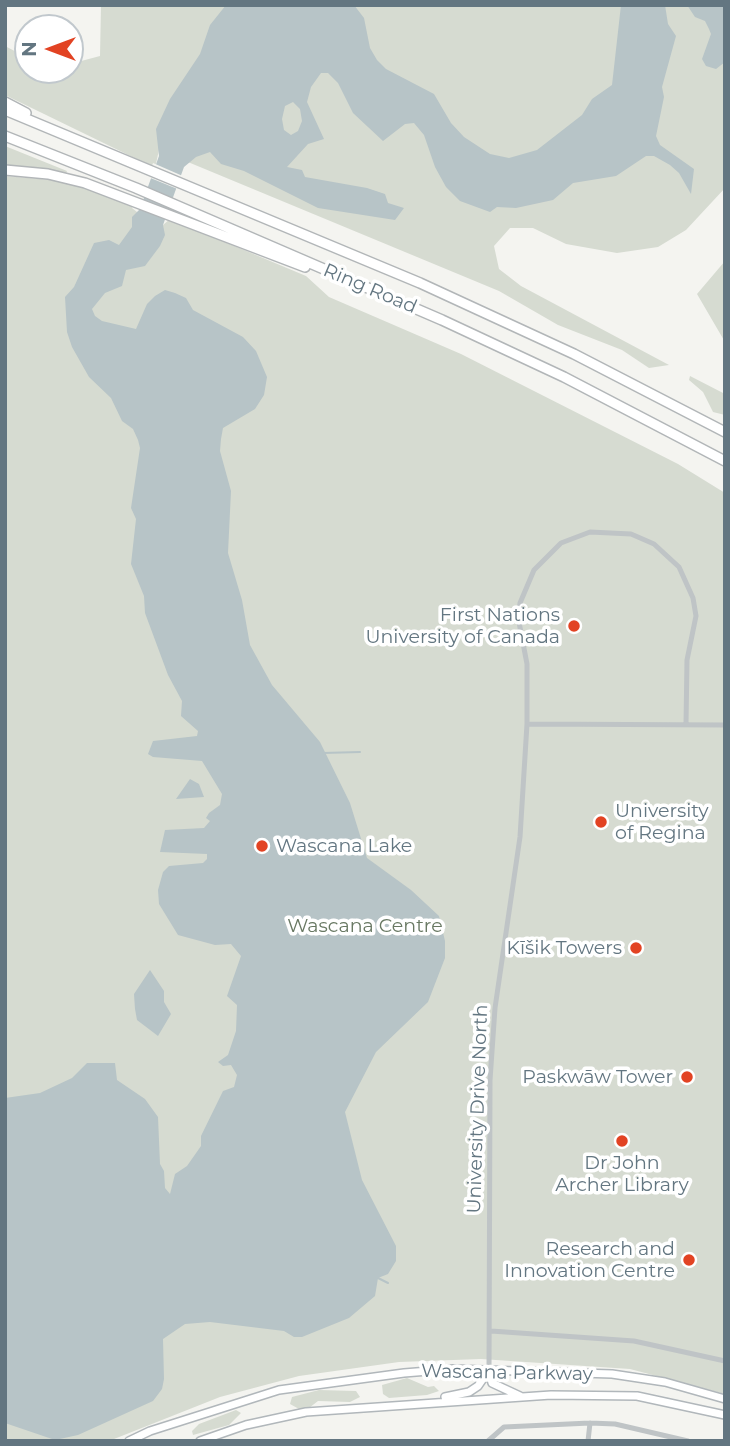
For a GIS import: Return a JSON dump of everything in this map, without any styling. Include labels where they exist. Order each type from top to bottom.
[{"type":"highway","points":[[5,103],[90,145]]},
{"type":"highway","name":"Ring Road","points":[[5,110],[420,283],[562,348],[725,432]]},
{"type":"highway","name":"Ring Road","points":[[5,136],[179,206],[442,320],[564,377],[725,461]]},
{"type":"highway","points":[[5,170],[67,178],[135,201],[442,320]]},
{"type":"main road","points":[[489,1370],[492,1383],[524,1397]]},
{"type":"main road","points":[[410,1403],[468,1392],[478,1386],[489,1370]]},
{"type":"main road","name":"Wascana Parkway","points":[[129,1441],[172,1423],[279,1390],[377,1375],[489,1370],[612,1374],[665,1382],[725,1399]]},
{"type":"main road","name":"Wascana Parkway","points":[[200,1441],[276,1418],[410,1403],[524,1397],[637,1396],[725,1415]]},
{"type":"street","points":[[686,725],[687,660],[696,617],[686,579],[668,554],[654,544],[631,534],[602,531],[575,536],[561,542],[540,563],[527,584],[519,617],[527,664],[527,724],[686,725],[725,725]]},
{"type":"street","name":"University Drive North","points":[[489,1370],[490,1080],[495,1009],[520,837],[527,724]]},
{"type":"street","points":[[491,1331],[634,1340],[725,1361]]},
{"type":"street","points":[[588,1441],[590,1423]]},
{"type":"street","points":[[488,1441],[505,1427],[590,1423],[615,1424],[688,1441]]},
{"type":"green space","points":[[101,5],[725,5],[725,188],[686,230],[658,247],[617,253],[566,244],[533,228],[510,228],[494,246],[499,269],[521,286],[669,365],[649,368],[622,350],[558,325],[499,291],[159,150],[155,168],[5,95],[5,46],[14,51],[14,84],[84,84],[84,60],[100,56]]},
{"type":"green space","points":[[5,146],[67,171],[65,176],[5,166]]},
{"type":"green space","name":"Wascana Centre","points":[[5,176],[63,181],[87,188],[133,205],[132,208],[137,212],[163,225],[170,219],[306,276],[329,297],[461,354],[678,464],[725,493],[725,1394],[630,1369],[481,1359],[399,1362],[299,1376],[220,1397],[109,1441],[5,1441]]},
{"type":"green space","points":[[725,261],[725,342],[697,294]]},
{"type":"green space","points":[[690,376],[725,394],[725,415],[713,412],[703,392],[689,380]]},
{"type":"green space","points":[[407,1378],[428,1387],[434,1386],[439,1391],[427,1395],[389,1398],[383,1394],[382,1385]]},
{"type":"green space","points":[[319,1390],[356,1391],[360,1397],[350,1402],[318,1401],[309,1408],[299,1409],[290,1404],[292,1397]]},
{"type":"green space","points":[[236,1410],[241,1413],[229,1425],[193,1435],[192,1431],[199,1424]]},
{"type":"shaded area","name":"Wascana Lake","points":[[226,5],[354,5],[364,18],[370,48],[386,69],[434,94],[451,123],[464,137],[490,154],[509,158],[537,150],[582,115],[592,99],[612,85],[621,5],[665,5],[668,24],[676,36],[662,87],[664,97],[656,136],[660,145],[694,169],[691,194],[679,173],[670,165],[654,156],[646,156],[616,176],[573,183],[553,200],[516,208],[497,207],[490,212],[460,201],[446,187],[435,167],[424,135],[414,123],[405,124],[383,141],[353,113],[338,83],[328,73],[321,73],[311,87],[307,102],[324,139],[308,144],[287,167],[302,170],[305,177],[367,188],[385,194],[388,203],[404,208],[395,220],[318,208],[244,171],[221,164],[210,152],[196,157],[184,167],[163,225],[165,235],[145,266],[126,270],[122,286],[105,293],[92,309],[95,316],[102,321],[136,329],[147,304],[165,290],[186,298],[193,310],[243,337],[256,351],[267,377],[264,395],[255,409],[223,428],[220,451],[231,491],[228,553],[242,600],[250,645],[272,685],[320,742],[350,803],[367,858],[411,890],[439,916],[445,941],[445,958],[428,1002],[376,1052],[345,1112],[362,1180],[396,1246],[396,1261],[388,1274],[378,1278],[375,1296],[349,1318],[302,1337],[294,1337],[284,1331],[210,1322],[185,1324],[163,1339],[164,1379],[162,1389],[153,1401],[78,1435],[55,1440],[5,1423],[5,1098],[40,1093],[72,1078],[87,1063],[115,1063],[117,1080],[145,1099],[158,1117],[160,1164],[164,1171],[165,1188],[170,1194],[175,1174],[187,1166],[201,1146],[201,1136],[223,1091],[234,1087],[237,1075],[231,1065],[223,1066],[218,1062],[228,1055],[236,1031],[237,1005],[227,996],[241,956],[231,944],[215,945],[178,935],[159,904],[158,890],[163,872],[169,866],[203,863],[207,859],[207,854],[160,852],[165,830],[204,828],[210,821],[206,818],[209,813],[220,805],[222,794],[202,761],[153,757],[148,754],[153,741],[197,736],[198,731],[181,716],[182,701],[168,675],[145,613],[144,596],[131,564],[136,519],[131,508],[140,448],[138,440],[133,429],[122,421],[111,398],[89,377],[72,347],[67,332],[65,297],[74,287],[94,243],[109,240],[119,245],[132,227],[132,217],[140,209],[159,156],[156,129],[170,99],[200,54],[210,25]],"holes":[[[293,102],[300,109],[302,121],[298,131],[291,135],[284,130],[282,119],[285,106]]]},
{"type":"shaded area","points":[[687,5],[725,5],[725,62],[716,69],[706,66],[702,59],[711,34],[709,29],[705,21],[695,17]]},
{"type":"shaded area","points":[[190,779],[199,784],[204,797],[176,799]]},
{"type":"shaded area","points":[[150,970],[164,991],[164,1002],[171,1014],[158,1036],[137,1020],[135,1009],[134,994]]},
{"type":"pier","points":[[153,163],[185,177],[180,190],[148,177]]},
{"type":"waterway","points":[[323,753],[360,752]]},
{"type":"waterway","points":[[378,1278],[388,1283]]},
{"type":"place","name":"First Nations University of Canada","points":[[574,626]]},
{"type":"place","name":"University of Regina","points":[[601,822]]},
{"type":"place","name":"Wascana Lake","points":[[262,846]]},
{"type":"place","name":"Kīšik Towers","points":[[636,948]]},
{"type":"place","name":"Paskwāw Tower","points":[[687,1077]]},
{"type":"place","name":"Dr John Archer Library","points":[[622,1141]]},
{"type":"place","name":"Research and Innovation Centre","points":[[689,1260]]}]
